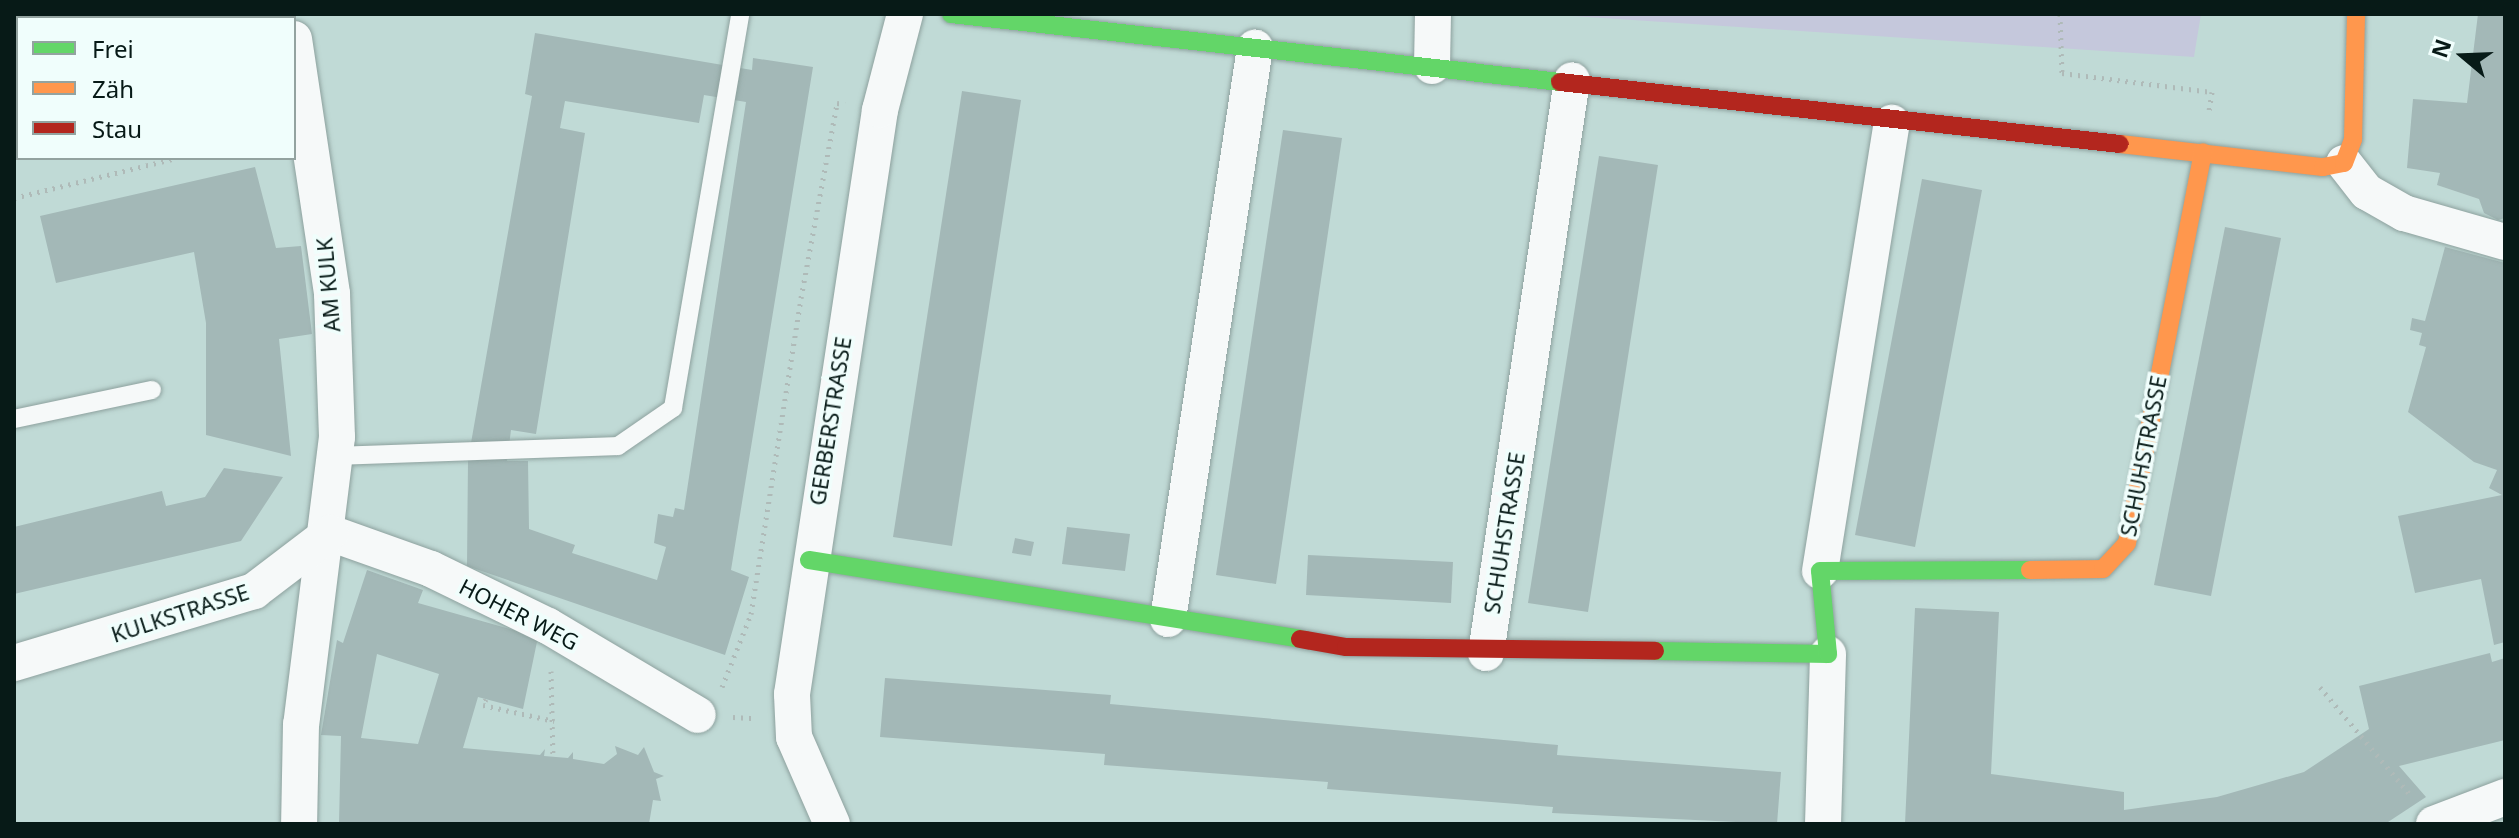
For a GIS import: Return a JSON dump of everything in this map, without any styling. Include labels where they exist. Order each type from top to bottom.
[{"type":"street","name":"GERBERSTRASSE","points":[[832,824],[792,720],[809,560],[882,99],[905,14]]},
{"type":"street","points":[[951,14],[1572,80],[1892,123],[2203,152],[2323,167],[2344,163]]},
{"type":"street","points":[[1432,66],[1433,14]]},
{"type":"street","points":[[2344,163],[2353,139],[2356,14]]},
{"type":"street","points":[[1168,619],[1255,48]]},
{"type":"street","name":"AM KULK","points":[[296,52],[332,294],[336,456],[330,533],[301,724],[299,824]]},
{"type":"street","name":"SCHUHSTRASSE","points":[[1486,653],[1572,80]]},
{"type":"street","points":[[1823,824],[1828,654],[1820,571],[1892,123]]},
{"type":"street","name":"SCHUHSTRASSE","points":[[1820,571],[2103,569],[2117,560],[2127,543],[2203,152]]},
{"type":"street","points":[[2344,163],[2367,192],[2404,213],[2505,242]]},
{"type":"street","name":"HOHER WEG","points":[[330,533],[431,569],[548,626],[698,715]]},
{"type":"street","name":"KULKSTRASSE","points":[[14,663],[254,591],[330,533]]},
{"type":"street","points":[[809,560],[1346,647],[1486,653],[1828,654]]},
{"type":"street","points":[[2426,814],[2505,797]]},
{"type":"lane","points":[[336,456],[618,446],[673,408],[740,14]]},
{"type":"lane","points":[[14,419],[152,390]]},
{"type":"path","points":[[2060,14],[2062,73],[2212,92],[2203,152]]},
{"type":"path","points":[[698,715],[732,677],[751,614],[837,103]]},
{"type":"path","points":[[14,198],[169,160]]},
{"type":"path","points":[[548,626],[553,757]]},
{"type":"path","points":[[2320,687],[2426,814]]},
{"type":"path","points":[[486,699],[483,705],[554,721]]},
{"type":"path","points":[[698,715],[792,720]]},
{"type":"shaded area","points":[[1542,14],[2201,14],[2194,57]]},
{"type":"building","points":[[14,14],[149,14],[16,16],[14,52]]},
{"type":"building","points":[[2478,14],[2505,14],[2505,218],[2498,220],[2484,213],[2479,199],[2437,185],[2440,173],[2407,168],[2413,99],[2467,103]]},
{"type":"building","points":[[535,33],[752,70],[753,58],[813,67],[731,570],[749,577],[725,655],[467,566],[468,460],[532,96],[525,94]],"holes":[[[704,95],[746,102],[684,510],[675,508],[673,517],[658,514],[654,543],[666,547],[657,580],[572,553],[575,545],[529,529],[528,461],[507,461],[511,430],[536,434],[585,133],[560,128],[565,101],[699,123]]]},
{"type":"building","points":[[962,91],[1021,100],[952,546],[893,537]]},
{"type":"building","points":[[1283,130],[1342,138],[1276,584],[1216,575]]},
{"type":"building","points":[[1599,156],[1658,165],[1588,612],[1528,603]]},
{"type":"building","points":[[255,167],[276,248],[301,246],[312,334],[279,339],[291,456],[206,435],[206,323],[194,252],[56,283],[40,216]]},
{"type":"building","points":[[1922,179],[1982,190],[1915,547],[1855,535]]},
{"type":"building","points":[[2225,227],[2281,238],[2211,596],[2154,585]]},
{"type":"building","points":[[2445,247],[2505,263],[2505,642],[2494,645],[2481,579],[2415,593],[2398,516],[2502,495],[2489,488],[2497,470],[2474,462],[2408,412],[2426,347],[2419,345],[2422,333],[2410,330],[2412,318],[2425,321]]},
{"type":"building","points":[[224,468],[283,477],[241,541],[14,594],[14,527],[162,491],[166,506],[205,497]]},
{"type":"building","points":[[1067,527],[1130,534],[1125,571],[1062,564]]},
{"type":"building","points":[[1015,538],[1034,542],[1031,556],[1012,553]]},
{"type":"building","points":[[1308,555],[1453,562],[1451,603],[1306,595]]},
{"type":"building","points":[[367,570],[423,590],[418,603],[538,637],[523,709],[478,697],[463,748],[540,755],[545,749],[544,756],[568,758],[573,752],[573,759],[604,764],[617,754],[615,746],[638,755],[644,747],[654,772],[664,776],[656,779],[661,801],[653,800],[649,824],[339,824],[341,736],[321,735],[337,640],[343,643]],"holes":[[[377,654],[439,674],[418,744],[361,738]]]},
{"type":"building","points":[[1915,608],[1999,612],[1991,774],[2124,792],[2124,810],[2217,797],[2304,772],[2369,729],[2359,686],[2490,653],[2492,662],[2505,658],[2505,740],[2399,766],[2426,797],[2385,824],[1905,824]]},
{"type":"building","points":[[885,678],[1111,695],[1110,704],[1558,745],[1557,755],[1781,772],[1777,824],[1552,813],[1553,807],[1327,789],[1328,782],[1104,765],[1105,754],[880,737]]},
{"type":"traffic: fast","points":[[951,14],[1560,82]]},
{"type":"traffic: fast","points":[[809,560],[1300,639]]},
{"type":"traffic: fast","points":[[1655,651],[1828,654],[1820,571],[2030,570]]},
{"type":"traffic: slow","points":[[2120,144],[2323,167],[2344,163],[2353,139],[2356,14]]},
{"type":"traffic: slow","points":[[2030,570],[2103,569],[2127,543],[2203,152]]},
{"type":"traffic: jam","points":[[1560,82],[2120,144]]},
{"type":"traffic: jam","points":[[1300,639],[1346,647],[1655,651]]}]
